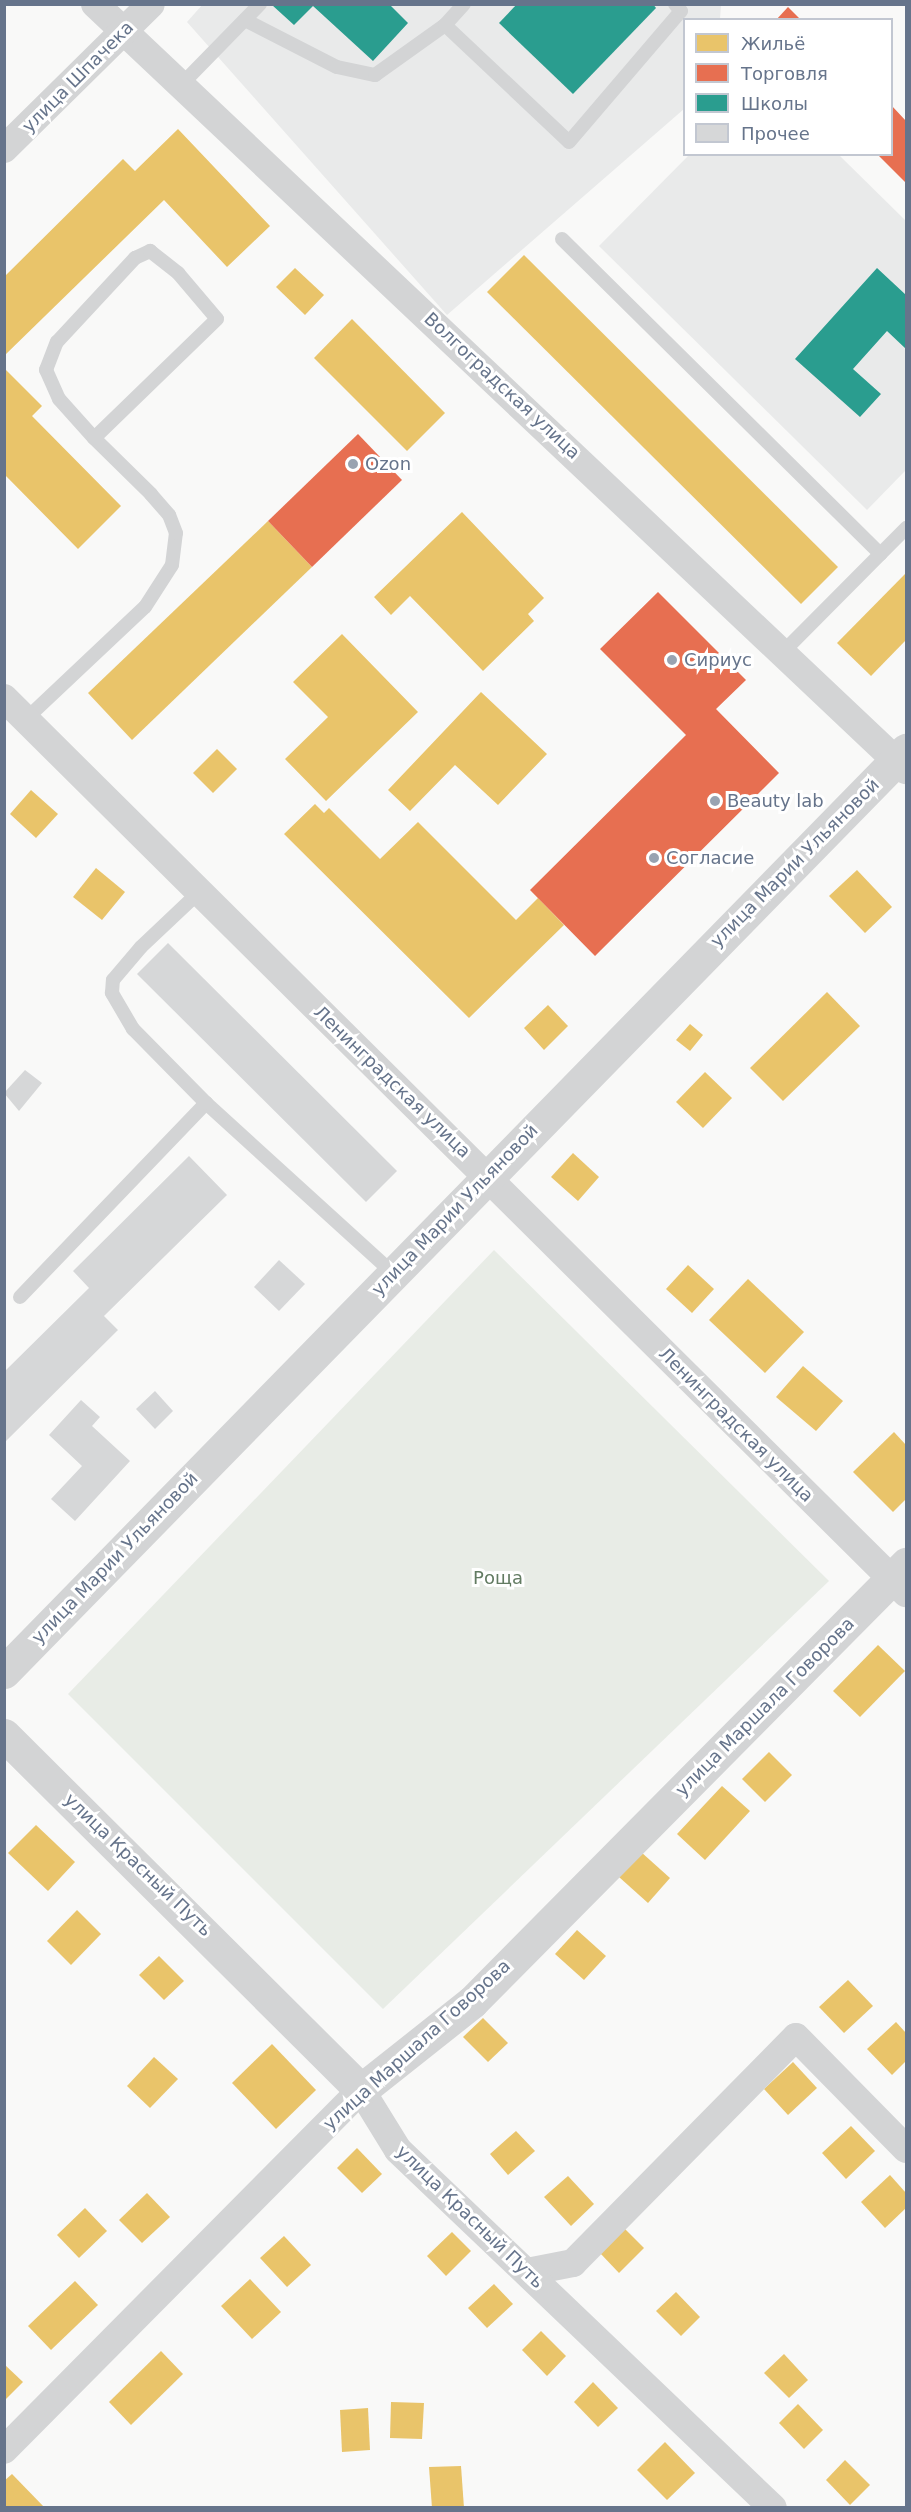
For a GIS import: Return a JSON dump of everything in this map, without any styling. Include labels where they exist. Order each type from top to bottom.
[{"type":"street","name":"Волгоградская улица","points":[[95,4],[783,652],[903,760]]},
{"type":"street","name":"улица Шпачека","points":[[4,149],[151,4]]},
{"type":"street","name":"Ленинградская улица","points":[[4,698],[197,894],[489,1175],[902,1579]]},
{"type":"street","name":"улица Марии Ульяновой","points":[[4,1672],[489,1175],[903,760]]},
{"type":"street","name":"улица Маршала Говорова","points":[[4,2450],[361,2090],[472,2002],[902,1579]]},
{"type":"street","name":"улица Красный Путь","points":[[4,1735],[361,2090],[398,2150],[773,2508]]},
{"type":"street","points":[[527,2272],[573,2264],[796,2037],[906,2149]]},
{"type":"lane","points":[[181,85],[260,4]]},
{"type":"lane","points":[[245,20],[337,67],[375,75],[446,26],[464,4]]},
{"type":"lane","points":[[446,26],[568,142],[681,11],[675,4]]},
{"type":"lane","points":[[562,239],[880,554]]},
{"type":"lane","points":[[26,719],[145,607],[172,565],[176,533],[169,515],[94,438],[59,399],[46,370],[48,356],[135,258],[150,251],[178,273],[217,319],[94,438]]},
{"type":"lane","points":[[783,652],[906,528]]},
{"type":"lane","points":[[197,894],[141,947],[113,980],[112,993],[133,1029],[206,1103],[393,1274]]},
{"type":"lane","points":[[20,1297],[206,1103]]},
{"type":"shaded area","points":[[203,4],[721,5],[720,18],[683,18],[683,110],[447,315],[187,22]]},
{"type":"shaded area","points":[[688,156],[840,156],[906,221],[906,470],[867,510],[599,246]]},
{"type":"green space","name":"Роща","points":[[494,1250],[829,1581],[383,2009],[68,1694]]},
{"type":"building: Жильё","points":[[178,129],[270,226],[227,267],[164,200],[4,356],[4,277],[123,159],[135,171]]},
{"type":"building: Жильё","points":[[524,255],[838,567],[801,604],[487,292]]},
{"type":"building: Жильё","points":[[295,268],[324,295],[305,315],[276,287]]},
{"type":"building: Жильё","points":[[352,319],[445,413],[407,451],[314,358]]},
{"type":"building: Жильё","points":[[4,368],[42,406],[32,416],[121,506],[78,549],[4,474]]},
{"type":"building: Жильё","points":[[462,512],[544,598],[528,614],[534,621],[483,671],[410,596],[391,615],[374,597]]},
{"type":"building: Жильё","points":[[268,521],[312,567],[132,740],[88,693]]},
{"type":"building: Жильё","points":[[906,573],[906,640],[871,676],[837,643]]},
{"type":"building: Жильё","points":[[342,634],[418,712],[326,801],[285,759],[328,717],[293,682]]},
{"type":"building: Жильё","points":[[481,692],[547,754],[498,805],[455,765],[410,811],[388,790]]},
{"type":"building: Жильё","points":[[217,749],[237,769],[213,793],[193,773]]},
{"type":"building: Жильё","points":[[31,790],[58,814],[36,838],[10,814]]},
{"type":"building: Жильё","points":[[315,804],[324,813],[329,808],[380,859],[418,822],[516,920],[538,898],[564,925],[469,1018],[284,834]]},
{"type":"building: Жильё","points":[[96,868],[125,892],[102,920],[73,897]]},
{"type":"building: Жильё","points":[[857,870],[892,907],[865,933],[829,896]]},
{"type":"building: Жильё","points":[[827,992],[860,1026],[783,1101],[750,1068]]},
{"type":"building: Жильё","points":[[548,1005],[568,1026],[544,1050],[524,1028]]},
{"type":"building: Жильё","points":[[690,1024],[703,1035],[690,1051],[676,1040]]},
{"type":"building: Жильё","points":[[705,1072],[732,1098],[703,1128],[676,1102]]},
{"type":"building: Жильё","points":[[573,1153],[599,1177],[578,1201],[551,1177]]},
{"type":"building: Жильё","points":[[688,1265],[714,1289],[692,1313],[666,1289]]},
{"type":"building: Жильё","points":[[748,1279],[804,1332],[765,1373],[709,1320]]},
{"type":"building: Жильё","points":[[803,1366],[843,1401],[816,1431],[776,1397]]},
{"type":"building: Жильё","points":[[894,1432],[906,1445],[906,1499],[893,1512],[853,1472]]},
{"type":"building: Жильё","points":[[878,1645],[905,1671],[860,1717],[833,1691]]},
{"type":"building: Жильё","points":[[769,1752],[792,1775],[765,1802],[742,1779]]},
{"type":"building: Жильё","points":[[722,1786],[750,1811],[705,1860],[677,1834]]},
{"type":"building: Жильё","points":[[36,1825],[75,1862],[48,1891],[8,1853]]},
{"type":"building: Жильё","points":[[641,1852],[670,1878],[648,1903],[619,1877]]},
{"type":"building: Жильё","points":[[77,1910],[101,1934],[71,1965],[47,1941]]},
{"type":"building: Жильё","points":[[577,1930],[606,1956],[584,1980],[555,1954]]},
{"type":"building: Жильё","points":[[159,1956],[184,1981],[164,2000],[139,1975]]},
{"type":"building: Жильё","points":[[848,1980],[873,2006],[844,2033],[819,2007]]},
{"type":"building: Жильё","points":[[483,2018],[508,2043],[488,2062],[463,2037]]},
{"type":"building: Жильё","points":[[896,2022],[906,2033],[906,2061],[892,2075],[867,2049]]},
{"type":"building: Жильё","points":[[272,2044],[316,2090],[276,2129],[232,2083]]},
{"type":"building: Жильё","points":[[154,2057],[178,2079],[150,2108],[127,2086]]},
{"type":"building: Жильё","points":[[793,2062],[817,2088],[788,2115],[764,2089]]},
{"type":"building: Жильё","points":[[851,2126],[875,2151],[846,2179],[822,2153]]},
{"type":"building: Жильё","points":[[516,2131],[535,2151],[508,2175],[490,2154]]},
{"type":"building: Жильё","points":[[357,2148],[382,2174],[362,2193],[337,2168]]},
{"type":"building: Жильё","points":[[890,2175],[906,2193],[906,2208],[885,2228],[861,2202]]},
{"type":"building: Жильё","points":[[568,2176],[594,2204],[571,2226],[544,2197]]},
{"type":"building: Жильё","points":[[147,2193],[170,2217],[142,2243],[119,2220]]},
{"type":"building: Жильё","points":[[85,2208],[107,2231],[79,2258],[57,2235]]},
{"type":"building: Жильё","points":[[625,2229],[644,2248],[619,2273],[600,2253]]},
{"type":"building: Жильё","points":[[452,2232],[471,2251],[446,2276],[427,2256]]},
{"type":"building: Жильё","points":[[284,2236],[311,2265],[287,2287],[260,2258]]},
{"type":"building: Жильё","points":[[250,2279],[281,2312],[252,2339],[221,2306]]},
{"type":"building: Жильё","points":[[75,2281],[98,2305],[51,2350],[28,2326]]},
{"type":"building: Жильё","points":[[494,2284],[513,2304],[487,2328],[468,2308]]},
{"type":"building: Жильё","points":[[676,2292],[700,2317],[681,2336],[656,2311]]},
{"type":"building: Жильё","points":[[541,2331],[566,2356],[547,2376],[522,2350]]},
{"type":"building: Жильё","points":[[161,2351],[183,2374],[131,2425],[109,2402]]},
{"type":"building: Жильё","points":[[784,2354],[808,2380],[789,2398],[764,2373]]},
{"type":"building: Жильё","points":[[4,2364],[23,2382],[4,2401]]},
{"type":"building: Жильё","points":[[593,2382],[618,2408],[598,2427],[574,2402]]},
{"type":"building: Жильё","points":[[391,2402],[424,2403],[422,2439],[390,2438]]},
{"type":"building: Жильё","points":[[798,2404],[823,2430],[804,2449],[779,2423]]},
{"type":"building: Жильё","points":[[368,2408],[370,2450],[342,2452],[340,2410]]},
{"type":"building: Жильё","points":[[665,2442],[695,2473],[667,2500],[637,2470]]},
{"type":"building: Жильё","points":[[845,2460],[870,2485],[850,2505],[826,2480]]},
{"type":"building: Жильё","points":[[461,2466],[464,2508],[432,2508],[429,2467]]},
{"type":"building: Жильё","points":[[12,2474],[45,2508],[5,2508],[4,2481]]},
{"type":"building: Торговля","points":[[788,7],[799,18],[778,18]]},
{"type":"building: Торговля","points":[[893,107],[906,121],[906,183],[879,156],[893,156]]},
{"type":"building: Торговля","points":[[358,434],[402,480],[312,567],[268,521]]},
{"type":"building: Торговля","points":[[658,592],[746,680],[716,709],[779,773],[595,956],[530,890],[686,735],[600,649]]},
{"type":"building: Школы","points":[[389,4],[408,23],[373,61],[313,6],[294,25],[272,5]]},
{"type":"building: Школы","points":[[517,4],[653,4],[656,8],[573,94],[499,23]]},
{"type":"building: Школы","points":[[877,268],[906,295],[906,349],[887,331],[853,369],[881,394],[860,417],[795,359]]},
{"type":"building: Прочее","points":[[168,943],[397,1171],[366,1202],[137,974]]},
{"type":"building: Прочее","points":[[25,1070],[42,1083],[19,1111],[4,1093]]},
{"type":"building: Прочее","points":[[189,1156],[227,1195],[104,1316],[118,1330],[4,1443],[4,1372],[89,1288],[73,1271]]},
{"type":"building: Прочее","points":[[279,1260],[305,1284],[279,1311],[254,1287]]},
{"type":"building: Прочее","points":[[155,1391],[173,1411],[155,1429],[136,1409]]},
{"type":"building: Прочее","points":[[81,1400],[100,1417],[92,1426],[130,1461],[75,1521],[51,1499],[82,1466],[49,1435]]},
{"type":"place","name":"Ozon","points":[[353,464]]},
{"type":"place","name":"Сириус","points":[[672,660]]},
{"type":"place","name":"Beauty lab","points":[[715,801]]},
{"type":"place","name":"Согласие","points":[[654,858]]}]
